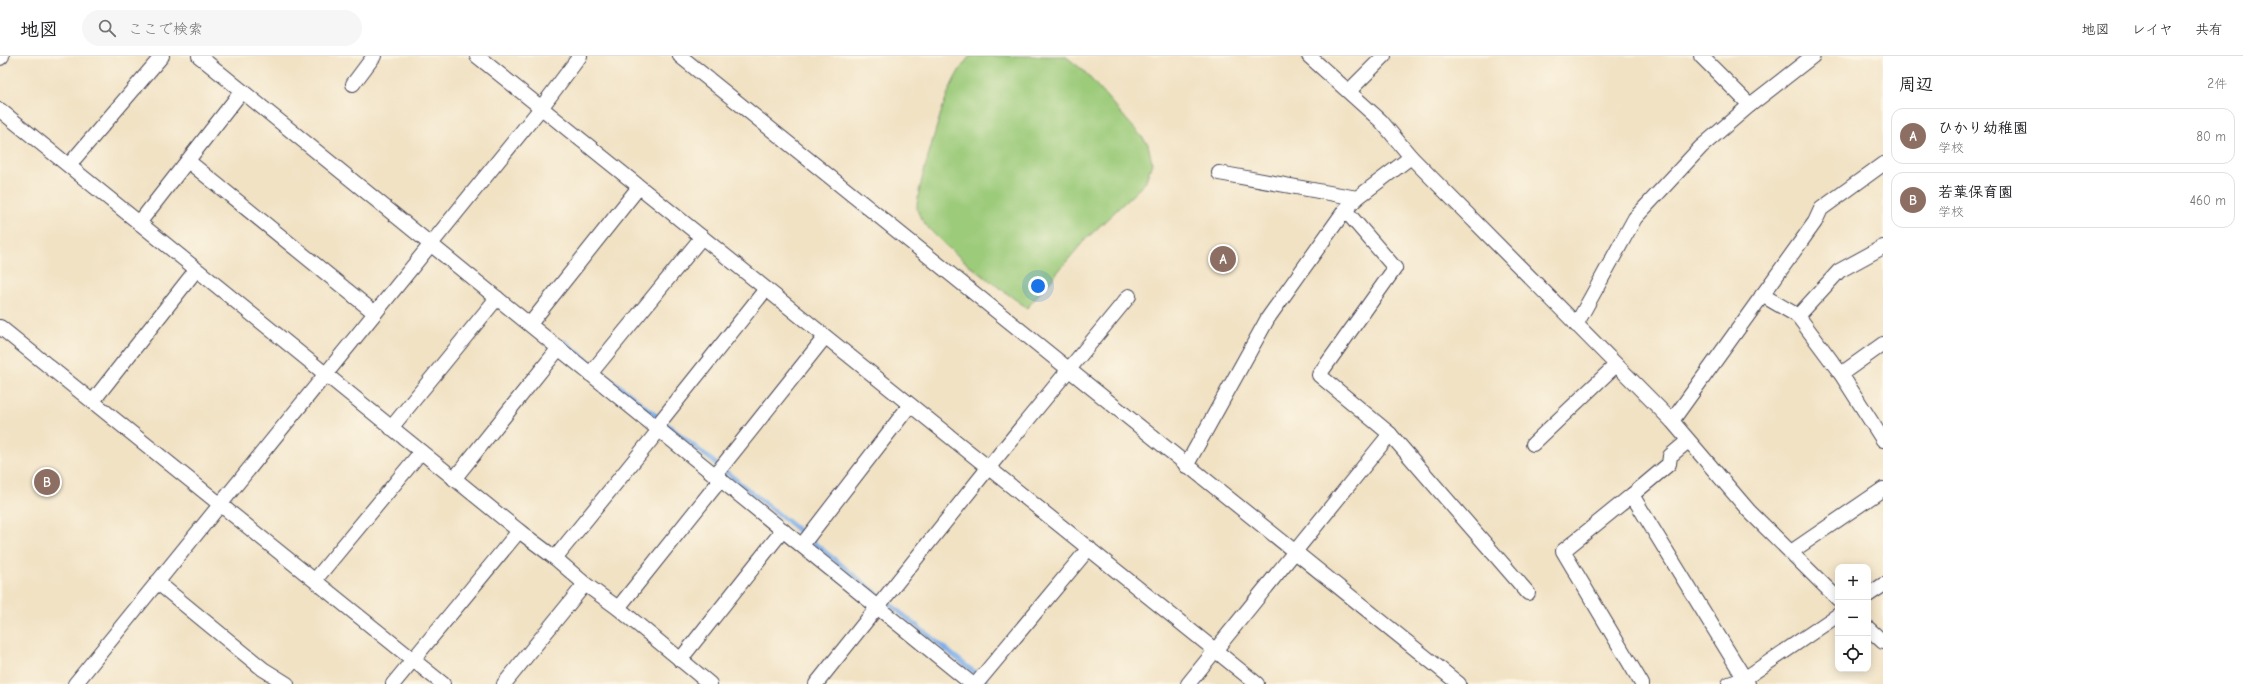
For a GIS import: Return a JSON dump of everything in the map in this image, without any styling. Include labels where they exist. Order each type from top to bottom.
[{"type":"street","points":[[69,165],[162,56]]},
{"type":"street","points":[[199,56],[559,348],[594,369],[659,424],[720,472],[783,530],[806,540],[978,681],[1089,548]]},
{"type":"street","points":[[353,84],[374,56]]},
{"type":"street","points":[[477,56],[1257,684]]},
{"type":"street","points":[[78,683],[157,582],[326,374],[374,312],[541,108],[580,56]]},
{"type":"street","points":[[680,56],[1069,369],[1186,466],[1460,684]]},
{"type":"street","points":[[1309,56],[1381,121],[1412,157],[1672,421],[1749,511],[1835,596]]},
{"type":"street","points":[[1349,91],[1384,56]]},
{"type":"street","points":[[1701,56],[1750,105]]},
{"type":"street","points":[[1576,324],[1635,218],[1701,147],[1810,56]]},
{"type":"street","points":[[139,223],[242,91]]},
{"type":"street","points":[[0,110],[454,479],[555,558],[585,584],[618,608],[710,684]]},
{"type":"street","points":[[1186,466],[1268,318],[1345,210],[1357,198],[1412,157]]},
{"type":"street","points":[[188,161],[374,312]]},
{"type":"street","points":[[1672,421],[1815,222],[1821,209],[1883,164]]},
{"type":"street","points":[[1219,173],[1357,198]]},
{"type":"street","points":[[530,324],[639,187]]},
{"type":"street","points":[[1345,210],[1395,268],[1319,375],[1390,434],[1528,592]]},
{"type":"street","points":[[594,369],[702,237]]},
{"type":"street","points":[[1798,316],[1839,271],[1883,247]]},
{"type":"street","points":[[93,401],[196,270]]},
{"type":"street","points":[[555,558],[766,289]]},
{"type":"street","points":[[1762,294],[1798,316],[1841,374],[1883,440]]},
{"type":"street","points":[[816,684],[989,467],[1129,296]]},
{"type":"street","points":[[391,428],[497,298]]},
{"type":"street","points":[[0,327],[443,684]]},
{"type":"street","points":[[618,608],[720,472],[825,337]]},
{"type":"street","points":[[1841,374],[1883,344]]},
{"type":"street","points":[[454,479],[559,348]]},
{"type":"street","points":[[1533,444],[1616,365]]},
{"type":"street","points":[[806,540],[910,406]]},
{"type":"street","points":[[1188,684],[1390,434]]},
{"type":"street","points":[[1642,684],[1563,551],[1669,464],[1670,456],[1688,441]]},
{"type":"street","points":[[315,580],[421,452]]},
{"type":"street","points":[[1791,552],[1883,490]]},
{"type":"street","points":[[1632,495],[1746,682]]},
{"type":"street","points":[[680,660],[783,530]]},
{"type":"street","points":[[393,684],[519,531]]},
{"type":"street","points":[[157,582],[263,669],[287,684]]},
{"type":"street","points":[[504,684],[585,584]]},
{"type":"street","points":[[1871,593],[1883,585]]},
{"type":"street","points":[[1728,684],[1746,682],[1835,617]]},
{"type":"street","points":[[1871,631],[1883,642]]},
{"type":"green space","points":[[970,56],[1065,56],[1083,70],[1148,144],[1152,163],[1145,183],[1084,241],[1027,308],[983,276],[946,246],[921,218],[917,207],[919,192],[943,106],[951,85]]},
{"type":"waterway","points":[[565,342],[989,684]]},
{"type":"place","name":"ひかり幼稚園","points":[[1223,259]]},
{"type":"place","name":"若葉保育園","points":[[47,482]]}]
